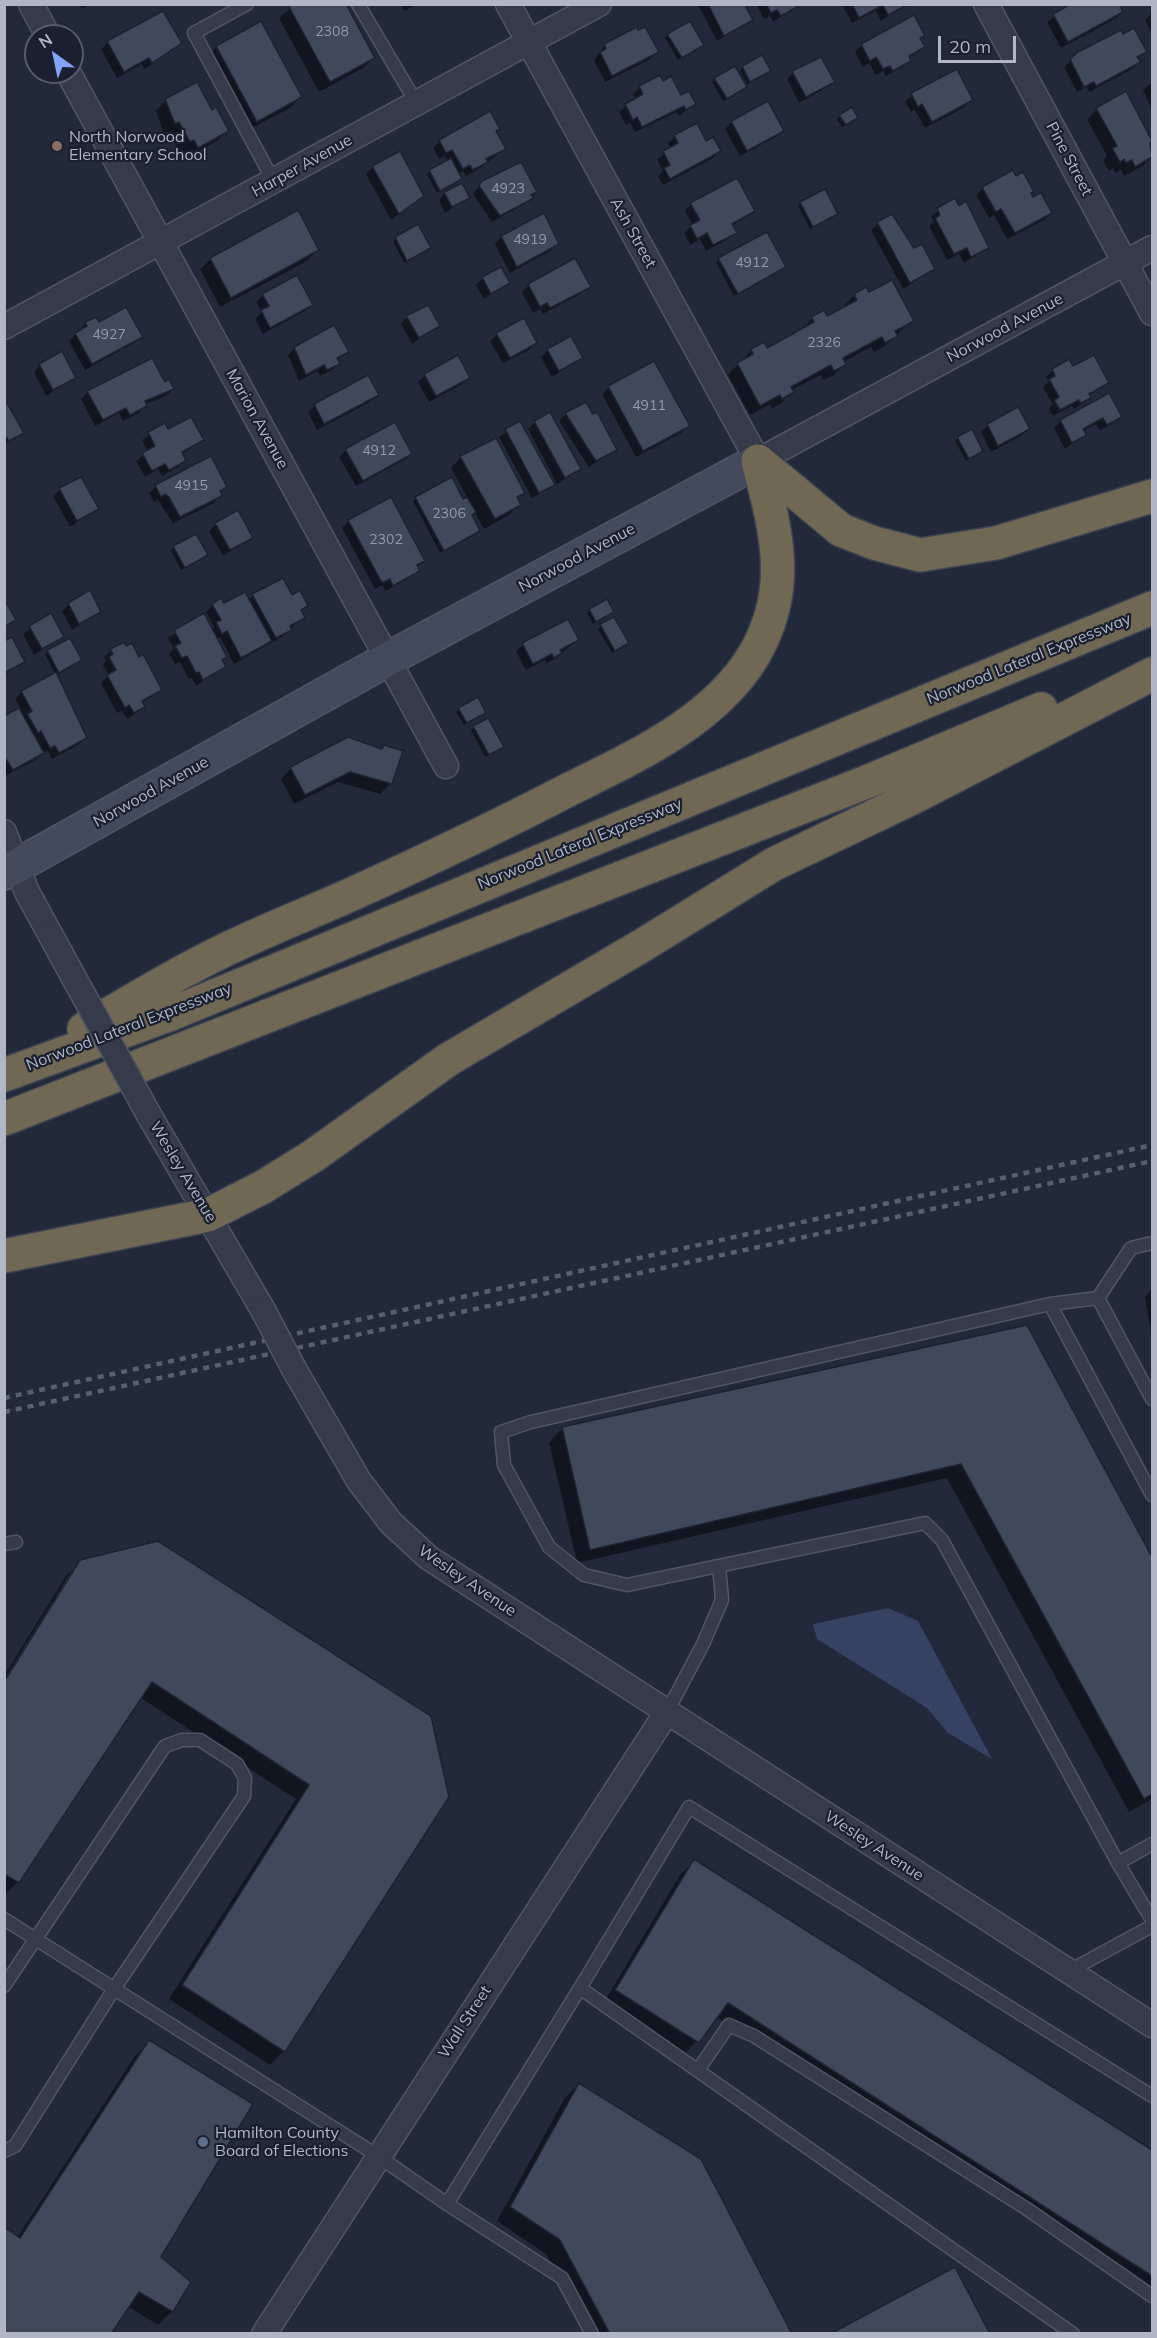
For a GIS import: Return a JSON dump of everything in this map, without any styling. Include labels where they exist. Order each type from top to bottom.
[{"type":"highway","points":[[758,461],[841,530],[874,543],[920,555],[996,543],[1152,496]]},
{"type":"highway","points":[[4,1074],[207,958],[460,846],[641,753],[688,722],[732,683],[753,656],[770,619],[778,577],[776,533],[758,461]]},
{"type":"highway","name":"Norwood Lateral Expressway","points":[[4,1074],[171,1014],[1152,608]]},
{"type":"highway","points":[[4,1119],[869,781],[1152,662]]},
{"type":"highway","points":[[4,1256],[208,1215],[263,1187],[313,1156],[449,1059],[643,945],[774,864],[914,797],[1152,674]]},
{"type":"street","points":[[31,4],[42,24]]},
{"type":"street","name":"Ash Street","points":[[508,4],[758,461]]},
{"type":"street","name":"Harper Avenue","points":[[4,327],[599,4]]},
{"type":"street","name":"Pine Street","points":[[986,4],[1152,313]]},
{"type":"street","name":"Marion Avenue","points":[[75,84],[446,766]]},
{"type":"street","name":"Norwood Avenue","points":[[11,869],[388,659],[1152,249]]},
{"type":"street","name":"Wesley Avenue","points":[[4,832],[11,869],[27,892],[149,1115],[263,1310],[294,1369],[359,1481],[391,1523],[429,1558],[1152,2025]]},
{"type":"street","name":"Wall Street","points":[[264,2334],[667,1712]]},
{"type":"lane","points":[[247,4],[194,33],[274,182]]},
{"type":"lane","points":[[358,4],[417,104]]},
{"type":"lane","points":[[1152,1243],[1131,1248],[1098,1298],[1050,1304],[531,1422],[501,1432],[504,1465],[549,1547],[584,1575],[627,1585],[925,1523],[942,1540],[1118,1863],[1152,1920]]},
{"type":"lane","points":[[1098,1298],[1152,1399]]},
{"type":"lane","points":[[1050,1304],[1152,1495]]},
{"type":"lane","points":[[667,1712],[704,1644],[722,1600],[719,1566]]},
{"type":"lane","points":[[4,1986],[165,1746],[182,1740],[200,1740],[237,1764],[245,1778],[244,1796],[114,1989],[15,2146],[4,2151]]},
{"type":"lane","points":[[447,2204],[689,1807],[1152,2096]]},
{"type":"lane","points":[[1118,1863],[1152,1844]]},
{"type":"lane","points":[[4,1919],[378,2156],[447,2204],[562,2278],[592,2334]]},
{"type":"lane","points":[[1069,1971],[1152,1926]]},
{"type":"lane","points":[[580,1988],[1072,2334]]},
{"type":"lane","points":[[698,2070],[729,2025],[754,2036],[1027,2209],[1152,2296]]},
{"type":"water","points":[[888,1608],[918,1621],[992,1759],[948,1733],[927,1708],[817,1639],[813,1624]]},
{"type":"building","points":[[293,4],[346,4],[375,58],[330,82],[289,7]]},
{"type":"building","points":[[708,4],[744,4],[753,20],[724,36]]},
{"type":"building","points":[[766,4],[795,4],[797,7],[781,16],[777,10],[771,13]]},
{"type":"building","points":[[852,4],[907,5],[888,15],[883,5],[859,18]]},
{"type":"building","points":[[1071,4],[1119,4],[1123,12],[1068,42],[1053,14]]},
{"type":"building","points":[[163,11],[182,43],[152,63],[149,58],[124,72],[107,41]]},
{"type":"building","points":[[914,15],[925,36],[920,38],[925,47],[909,56],[911,61],[893,71],[890,66],[883,69],[876,57],[870,61],[861,44]]},
{"type":"building","points":[[261,21],[302,97],[257,122],[216,46]]},
{"type":"building","points":[[690,21],[704,45],[682,58],[667,34]]},
{"type":"building","points":[[637,27],[638,30],[645,27],[659,52],[612,76],[600,52],[606,49],[604,44]]},
{"type":"building","points":[[1134,28],[1147,52],[1137,57],[1141,62],[1096,86],[1094,82],[1084,87],[1070,59],[1078,52],[1121,30],[1123,34]]},
{"type":"building","points":[[762,55],[771,71],[750,82],[742,66]]},
{"type":"building","points":[[821,57],[835,82],[806,97],[792,71]]},
{"type":"building","points":[[735,66],[747,87],[727,99],[714,78]]},
{"type":"building","points":[[957,69],[973,100],[932,122],[922,104],[918,107],[911,93]]},
{"type":"building","points":[[660,75],[663,81],[671,76],[681,95],[689,91],[696,104],[686,110],[684,106],[642,127],[637,117],[633,120],[625,104],[643,94],[639,86]]},
{"type":"building","points":[[197,82],[212,110],[216,107],[229,131],[198,148],[194,140],[190,142],[179,122],[175,124],[165,99]]},
{"type":"building","points":[[1126,91],[1152,141],[1150,143],[1152,157],[1135,167],[1132,160],[1126,163],[1124,159],[1120,162],[1112,148],[1117,146],[1096,108]]},
{"type":"building","points":[[768,101],[784,131],[747,151],[731,121]]},
{"type":"building","points":[[852,107],[858,118],[846,125],[839,115]]},
{"type":"building","points":[[490,111],[500,129],[496,131],[506,149],[486,159],[488,162],[473,170],[470,165],[463,169],[452,150],[446,153],[439,140]]},
{"type":"building","points":[[697,123],[706,141],[713,137],[721,151],[670,179],[664,168],[670,165],[663,151],[678,143],[674,135]]},
{"type":"building","points":[[400,151],[424,196],[399,214],[372,166]]},
{"type":"building","points":[[451,158],[462,179],[440,191],[429,170]]},
{"type":"building","points":[[521,162],[537,192],[531,195],[534,198],[500,216],[479,186],[482,181]]},
{"type":"building","points":[[1013,170],[1016,176],[1023,172],[1034,192],[1031,193],[1033,197],[1041,193],[1052,213],[1015,233],[1001,209],[996,212],[982,187]]},
{"type":"building","points":[[737,178],[755,211],[732,224],[737,233],[713,245],[707,233],[697,239],[690,225],[700,220],[690,203]]},
{"type":"building","points":[[462,183],[470,198],[452,207],[444,192]]},
{"type":"building","points":[[825,189],[838,214],[813,227],[800,202]]},
{"type":"building","points":[[955,198],[959,206],[966,201],[989,248],[971,257],[967,248],[954,254],[935,218],[940,215],[937,208]]},
{"type":"building","points":[[298,210],[319,250],[231,298],[210,258]]},
{"type":"building","points":[[544,213],[559,244],[517,267],[501,236]]},
{"type":"building","points":[[892,214],[914,248],[922,244],[935,269],[910,283],[877,222]]},
{"type":"building","points":[[418,224],[431,248],[407,261],[395,237]]},
{"type":"building","points":[[767,232],[786,267],[738,294],[718,258]]},
{"type":"building","points":[[575,258],[591,287],[550,308],[547,303],[540,307],[528,284]]},
{"type":"building","points":[[501,267],[510,283],[491,294],[482,277]]},
{"type":"building","points":[[297,275],[313,305],[270,328],[261,310],[269,306],[262,294]]},
{"type":"building","points":[[892,280],[914,321],[895,331],[898,336],[885,343],[882,337],[843,358],[846,365],[834,371],[831,365],[791,387],[794,392],[782,399],[780,395],[760,406],[737,363],[753,354],[751,349],[764,342],[767,348],[814,322],[811,317],[824,310],[827,316],[857,300],[854,294],[866,287],[869,292]]},
{"type":"building","points":[[428,305],[440,326],[419,338],[406,316]]},
{"type":"building","points":[[126,307],[143,337],[92,364],[75,333],[87,326],[85,322],[96,317],[99,322]]},
{"type":"building","points":[[524,318],[537,343],[510,358],[496,333]]},
{"type":"building","points":[[334,325],[349,352],[337,358],[340,364],[327,370],[324,365],[306,375],[294,347]]},
{"type":"building","points":[[571,336],[583,358],[559,371],[547,349]]},
{"type":"building","points":[[62,351],[76,378],[53,390],[39,364]]},
{"type":"building","points":[[458,355],[470,378],[436,396],[424,374]]},
{"type":"building","points":[[1094,355],[1109,383],[1089,394],[1091,398],[1081,403],[1079,400],[1060,410],[1054,400],[1059,397],[1049,379],[1055,376],[1052,369],[1069,359],[1073,366]]},
{"type":"building","points":[[152,358],[165,382],[169,379],[174,389],[145,401],[147,406],[130,415],[126,408],[103,420],[87,391]]},
{"type":"building","points":[[654,361],[690,426],[643,451],[608,386]]},
{"type":"building","points":[[368,375],[379,395],[324,424],[314,404]]},
{"type":"building","points":[[1109,393],[1122,417],[1107,425],[1103,418],[1083,429],[1087,435],[1072,443],[1060,420]]},
{"type":"building","points":[[4,398],[24,433],[9,441],[4,435]]},
{"type":"building","points":[[586,402],[593,414],[597,412],[617,450],[596,461],[565,413]]},
{"type":"building","points":[[1018,407],[1030,429],[998,446],[987,424]]},
{"type":"building","points":[[550,412],[581,469],[565,478],[534,421]]},
{"type":"building","points":[[191,417],[204,440],[182,452],[186,461],[169,470],[165,464],[152,471],[142,453],[155,446],[148,432],[165,423],[168,429]]},
{"type":"building","points":[[520,421],[555,485],[539,493],[505,429]]},
{"type":"building","points":[[395,422],[412,454],[363,481],[345,449]]},
{"type":"building","points":[[972,429],[983,451],[969,459],[957,437]]},
{"type":"building","points":[[496,438],[525,493],[517,497],[521,505],[495,519],[460,456]]},
{"type":"building","points":[[211,456],[227,487],[220,491],[222,496],[180,517],[169,497],[165,494],[161,497],[155,485]]},
{"type":"building","points":[[81,477],[99,509],[77,521],[59,488]]},
{"type":"building","points":[[452,477],[463,499],[467,497],[476,512],[472,515],[480,531],[444,551],[415,497]]},
{"type":"building","points":[[391,497],[425,561],[417,565],[420,571],[393,586],[390,579],[382,583],[348,520]]},
{"type":"building","points":[[238,510],[253,538],[230,550],[215,523]]},
{"type":"building","points":[[196,534],[208,555],[185,568],[173,546]]},
{"type":"building","points":[[283,578],[292,595],[300,590],[308,606],[301,610],[305,618],[290,626],[292,630],[276,638],[252,594]]},
{"type":"building","points":[[90,590],[101,612],[79,624],[68,603]]},
{"type":"building","points":[[245,592],[272,641],[241,658],[227,631],[222,634],[216,622],[221,620],[212,604],[221,598],[224,603]]},
{"type":"building","points":[[4,599],[16,620],[4,627]]},
{"type":"building","points":[[607,599],[614,612],[596,622],[589,609]]},
{"type":"building","points":[[51,613],[64,637],[42,649],[29,626]]},
{"type":"building","points":[[204,613],[227,657],[222,660],[226,667],[203,680],[199,672],[196,673],[187,656],[182,658],[175,646],[181,643],[174,630]]},
{"type":"building","points":[[614,617],[629,643],[615,651],[600,624]]},
{"type":"building","points":[[568,619],[579,640],[560,650],[562,653],[554,658],[552,654],[533,664],[522,643]]},
{"type":"building","points":[[12,637],[25,662],[4,673],[4,641]]},
{"type":"building","points":[[70,638],[82,660],[59,673],[47,650]]},
{"type":"building","points":[[124,642],[126,646],[132,643],[139,657],[143,654],[162,690],[142,701],[145,707],[134,713],[129,705],[125,708],[107,675],[116,670],[109,657],[113,654],[110,649]]},
{"type":"building","points":[[56,672],[87,738],[59,753],[55,746],[50,748],[41,731],[38,733],[27,714],[32,711],[21,691]]},
{"type":"building","points":[[478,697],[486,713],[467,723],[458,708]]},
{"type":"building","points":[[19,708],[44,753],[13,770],[4,756],[4,712],[6,715]]},
{"type":"building","points":[[488,718],[504,747],[489,755],[473,726]]},
{"type":"building","points":[[348,737],[382,749],[384,745],[403,751],[392,784],[350,772],[305,795],[290,767]]},
{"type":"building","points":[[1027,1325],[1152,1557],[1152,1794],[1144,1799],[961,1464],[590,1550],[562,1427]]},
{"type":"building","points":[[158,1541],[431,1716],[449,1797],[285,2052],[182,1985],[309,1785],[152,1682],[19,1883],[4,1874],[4,1682],[80,1560]]},
{"type":"building","points":[[694,1859],[1152,2150],[1152,2276],[728,2003],[699,2043],[615,1990]]},
{"type":"building","points":[[149,2040],[253,2104],[161,2257],[191,2282],[173,2312],[139,2292],[111,2334],[4,2334],[4,2227],[20,2238]]},
{"type":"building","points":[[579,2083],[701,2159],[792,2334],[610,2334],[560,2240],[510,2207]]},
{"type":"building","points":[[955,2267],[990,2334],[830,2334]]},
{"type":"railway","points":[[4,1398],[1152,1145]]},
{"type":"railway","points":[[4,1412],[1152,1161]]},
{"type":"place","name":"North Norwood Elementary School","points":[[57,146]]},
{"type":"place","name":"Hamilton County Board of Elections","points":[[203,2142]]}]
